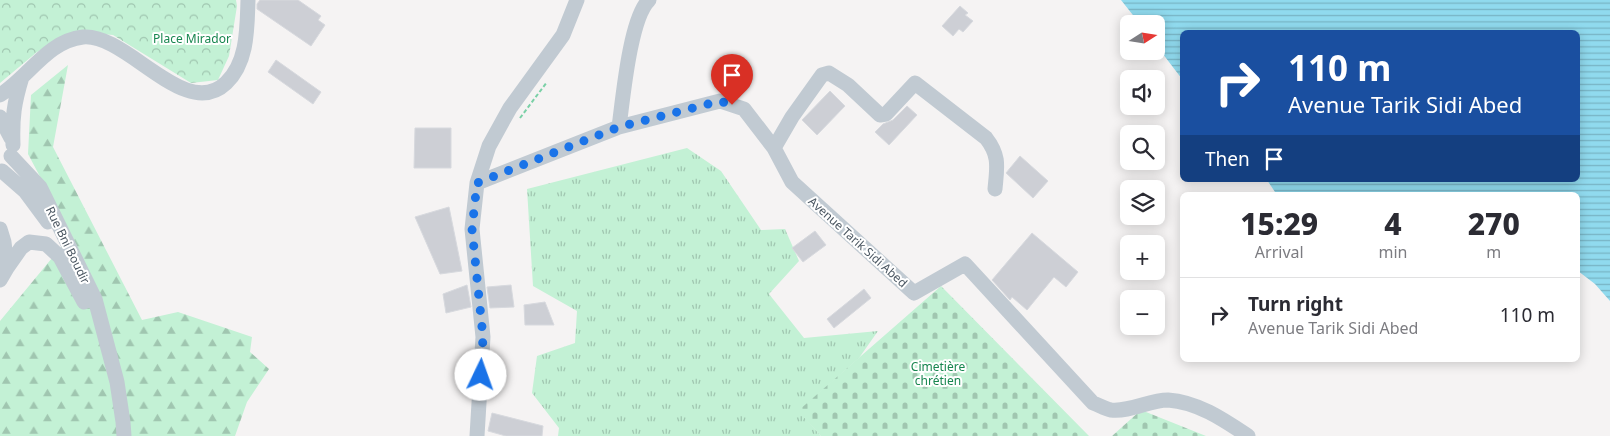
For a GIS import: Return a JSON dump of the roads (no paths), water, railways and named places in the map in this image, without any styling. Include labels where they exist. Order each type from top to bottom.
[{"type":"street","points":[[0,95],[22,78],[55,47],[66,40],[85,37],[102,40],[123,51],[166,80],[188,90],[205,93],[220,88],[232,77],[241,58],[247,30],[248,0]]},
{"type":"street","points":[[477,436],[483,337],[472,229],[477,183],[489,146],[510,108],[563,35],[577,0]]},
{"type":"street","points":[[619,127],[634,29],[645,4],[650,0]]},
{"type":"street","points":[[774,148],[792,117],[822,75],[829,73],[848,85],[880,115],[886,114],[915,83],[986,138],[994,148],[997,164],[995,189]]},
{"type":"street","points":[[1,172],[12,150],[12,116],[15,98],[22,78]]},
{"type":"street","name":"Avenue Tarik Sidi Abed","points":[[477,183],[619,127],[720,101],[744,109],[774,148],[792,182],[914,293],[964,264],[1093,403],[1111,410],[1130,409],[1152,402],[1168,400],[1191,404],[1218,416],[1248,436]]},
{"type":"street","name":"Rue Bni Boudir","points":[[0,117],[12,150],[40,187],[95,299],[117,382],[124,436]]},
{"type":"street","name":"Rue Bni Boudir","points":[[1,172],[25,191],[46,218],[65,250],[106,345]]},
{"type":"street","points":[[0,229],[4,242],[4,274]]},
{"type":"street","points":[[4,274],[21,248],[29,242],[46,244],[60,258],[106,345]]},
{"type":"water","points":[[1121,0],[1610,0],[1610,301],[1595,284],[1580,273],[1580,192],[1275,192],[1268,182],[1580,182],[1580,30],[1180,30],[1180,76],[1165,57],[1165,15],[1133,15]]},
{"type":"park label","name":"Place Mirador","points":[[192,38]]},
{"type":"park label","name":"Cimetière chrétien","points":[[938,373]]}]
